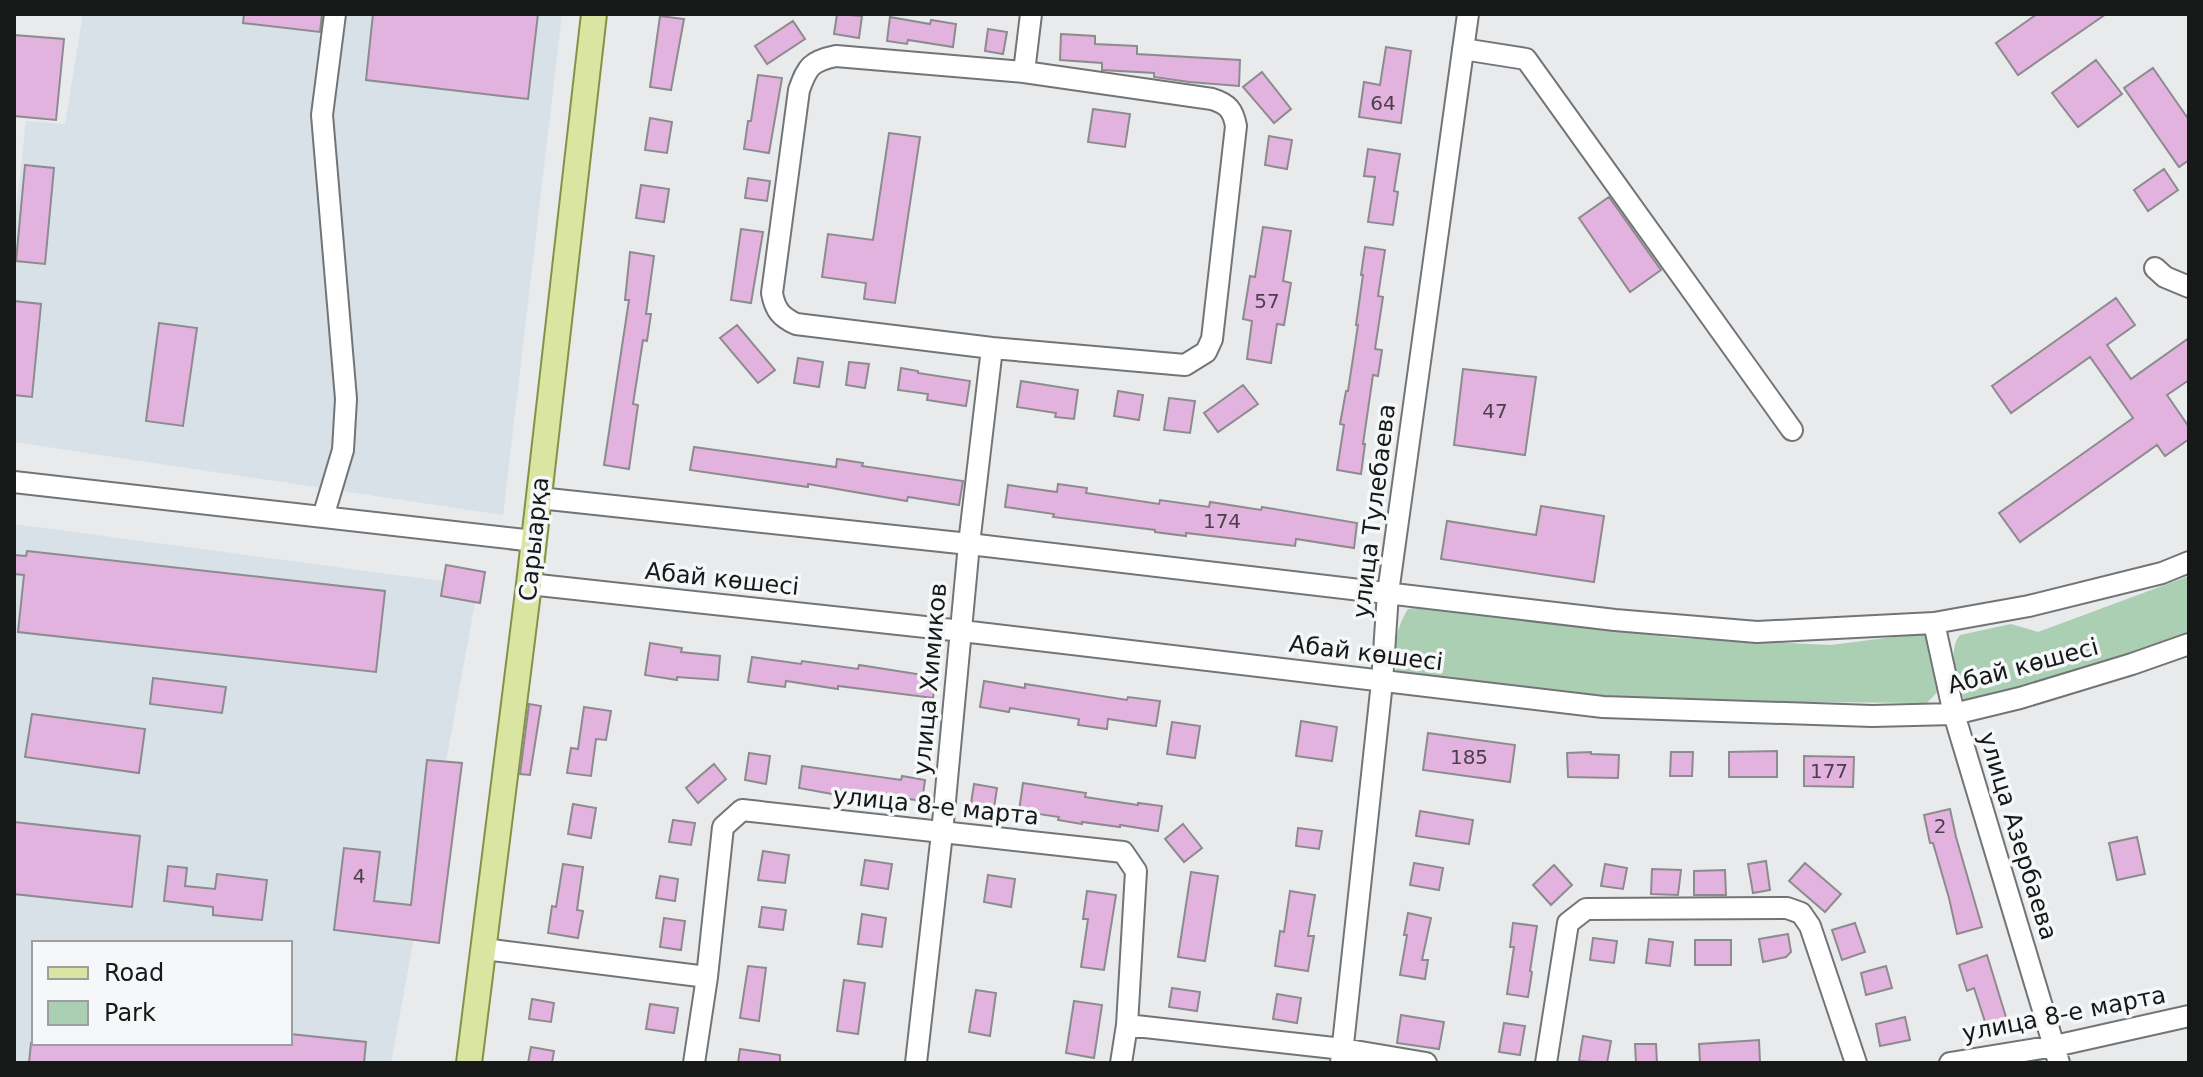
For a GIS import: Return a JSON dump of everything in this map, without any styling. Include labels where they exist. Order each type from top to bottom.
[{"type":"main road","name":"Сарыарқа","points":[[469,1063],[529,584],[594,14]]},
{"type":"street","points":[[323,517],[343,450],[346,399],[322,115],[335,14]]},
{"type":"street","points":[[1024,72],[1031,14]]},
{"type":"street","name":"улица Тулебаева","points":[[1342,1056],[1382,682],[1388,593],[1468,14]]},
{"type":"street","points":[[1463,49],[1526,59],[1792,430]]},
{"type":"street","points":[[836,56],[1024,72],[1212,99],[1226,104],[1234,113],[1236,126],[1214,324],[1206,352],[1185,365],[992,348],[796,324],[782,318],[772,293],[799,90],[805,71],[819,59],[836,56]]},
{"type":"street","points":[[2155,268],[2165,277],[2189,287]]},
{"type":"street","name":"улица Химиков","points":[[916,1063],[992,348]]},
{"type":"street","points":[[14,482],[534,541]]},
{"type":"street","points":[[539,498],[969,544],[1615,620],[1757,632],[1934,623],[2029,606],[2162,573],[2189,562]]},
{"type":"street","name":"Абай көшесі","points":[[529,584],[962,631],[1603,707],[1872,716],[1954,714],[2020,698],[2189,644]]},
{"type":"street","name":"улица Азербаева","points":[[1934,623],[1954,714],[2057,1054]]},
{"type":"street","name":"улица 8-е марта","points":[[694,1063],[707,977],[723,827],[742,810],[1123,852],[1136,871],[1127,1025],[1121,1063]]},
{"type":"street","points":[[1546,1063],[1568,923],[1586,909],[1787,908],[1801,913],[1810,926],[1856,1063]]},
{"type":"street","points":[[484,949],[707,977]]},
{"type":"street","name":"улица 8-е марта","points":[[1950,1063],[2057,1054],[2189,1016]]},
{"type":"street","points":[[1127,1025],[1342,1056],[1426,1063]]},
{"type":"shaded area","points":[[83,14],[562,14],[503,515],[14,442],[14,227],[26,121],[65,124]]},
{"type":"shaded area","points":[[14,524],[478,586],[391,1063],[14,1063]]},
{"type":"green space","points":[[2189,576],[2189,635],[1979,704],[1964,700],[1954,658],[1960,635],[2011,624],[2038,632]]},
{"type":"green space","points":[[1425,607],[1675,638],[1831,645],[1924,633],[1932,637],[1940,689],[1927,703],[1572,700],[1397,673],[1395,649],[1401,623],[1408,609]]},
{"type":"building","points":[[244,14],[322,14],[320,32],[243,23]]},
{"type":"building","points":[[373,14],[538,14],[528,99],[366,80]]},
{"type":"building","points":[[837,14],[862,16],[859,38],[834,34]]},
{"type":"building","points":[[2037,14],[2106,14],[2018,75],[1996,43]]},
{"type":"building","points":[[660,16],[684,19],[671,90],[650,87]]},
{"type":"building","points":[[890,17],[930,24],[931,20],[956,24],[953,47],[908,40],[907,44],[887,41]]},
{"type":"building","points":[[793,21],[805,39],[767,64],[755,46]]},
{"type":"building","points":[[988,29],[1007,32],[1003,54],[985,51]]},
{"type":"building","points":[[1061,34],[1095,36],[1095,44],[1137,46],[1137,54],[1240,60],[1239,86],[1154,77],[1154,73],[1102,70],[1102,63],[1060,60]]},
{"type":"building","points":[[14,35],[64,39],[56,120],[14,116]]},
{"type":"building","points":[[1386,47],[1411,51],[1401,123],[1359,117],[1364,82],[1380,85]]},
{"type":"building","points":[[2096,60],[2122,94],[2078,127],[2052,93]]},
{"type":"building","points":[[2153,68],[2189,120],[2189,160],[2179,167],[2124,88]]},
{"type":"building","points":[[1262,72],[1291,109],[1274,123],[1243,87]]},
{"type":"building","points":[[758,75],[782,78],[769,153],[744,149]]},
{"type":"building","points":[[1093,109],[1130,114],[1125,147],[1088,142]]},
{"type":"building","points":[[650,118],[672,122],[667,153],[645,150]]},
{"type":"building","points":[[889,133],[920,137],[895,303],[864,299],[866,283],[822,277],[828,234],[873,240]]},
{"type":"building","points":[[1269,136],[1292,140],[1287,169],[1265,165]]},
{"type":"building","points":[[1368,149],[1400,154],[1393,225],[1368,222],[1375,177],[1364,176]]},
{"type":"building","points":[[25,165],[54,168],[45,264],[16,261]]},
{"type":"building","points":[[2164,169],[2178,190],[2148,211],[2134,190]]},
{"type":"building","points":[[748,178],[770,181],[767,201],[745,198]]},
{"type":"building","points":[[641,185],[669,189],[664,222],[636,218]]},
{"type":"building","points":[[1609,197],[1661,270],[1630,292],[1579,218]]},
{"type":"building","points":[[1263,227],[1291,231],[1283,281],[1291,283],[1284,325],[1277,324],[1271,363],[1247,359],[1252,321],[1243,319],[1250,276],[1255,277]]},
{"type":"building","points":[[741,229],[763,232],[751,303],[731,300]]},
{"type":"building","points":[[1365,247],[1385,250],[1378,296],[1383,297],[1375,349],[1382,350],[1378,376],[1373,375],[1361,474],[1337,470],[1344,425],[1340,424],[1358,325]]},
{"type":"building","points":[[630,252],[654,256],[646,314],[651,314],[647,341],[643,340],[633,404],[638,405],[629,469],[604,465],[629,300],[625,300]]},
{"type":"building","points":[[2116,298],[2135,325],[2107,345],[2131,379],[2189,338],[2189,380],[2167,395],[2189,427],[2189,439],[2165,456],[2157,445],[2020,542],[1999,513],[2133,418],[2090,357],[2011,413],[1992,386]]},
{"type":"building","points":[[14,301],[41,304],[32,397],[14,395]]},
{"type":"building","points":[[159,323],[197,328],[183,426],[146,421]]},
{"type":"building","points":[[737,325],[775,370],[758,383],[720,338]]},
{"type":"building","points":[[798,358],[823,362],[819,387],[794,383]]},
{"type":"building","points":[[849,362],[869,364],[865,388],[846,385]]},
{"type":"building","points":[[901,368],[970,381],[966,406],[927,400],[928,394],[898,390]]},
{"type":"building","points":[[1463,369],[1536,377],[1525,455],[1454,445]]},
{"type":"building","points":[[1021,381],[1078,390],[1074,419],[1017,407]]},
{"type":"building","points":[[1243,385],[1258,404],[1218,432],[1204,413]]},
{"type":"building","points":[[1118,391],[1143,395],[1139,420],[1114,416]]},
{"type":"building","points":[[1169,398],[1195,401],[1190,433],[1164,430]]},
{"type":"building","points":[[694,447],[836,467],[837,459],[863,463],[862,466],[963,481],[959,505],[908,497],[907,501],[808,484],[808,487],[690,470]]},
{"type":"building","points":[[1058,484],[1087,488],[1086,493],[1159,504],[1160,500],[1209,507],[1210,502],[1261,510],[1262,507],[1357,523],[1354,548],[1296,539],[1295,546],[1186,533],[1186,536],[1005,507],[1008,485],[1057,492]]},
{"type":"building","points":[[1541,506],[1604,516],[1594,582],[1441,559],[1447,521],[1536,535]]},
{"type":"building","points":[[27,551],[385,591],[376,672],[18,632],[24,575],[14,574],[14,555],[26,556]]},
{"type":"building","points":[[446,565],[485,572],[480,603],[441,596]]},
{"type":"building","points":[[650,643],[682,648],[681,652],[720,656],[718,680],[677,677],[677,680],[645,675]]},
{"type":"building","points":[[752,657],[858,669],[859,665],[936,677],[933,698],[786,681],[785,687],[748,682]]},
{"type":"building","points":[[153,678],[226,687],[222,713],[150,704]]},
{"type":"building","points":[[984,681],[1025,688],[1025,684],[1127,700],[1128,697],[1160,701],[1156,726],[1108,719],[1107,729],[1078,725],[1079,719],[1010,708],[1009,712],[980,707]]},
{"type":"building","points":[[529,704],[541,706],[530,775],[520,774]]},
{"type":"building","points":[[584,707],[611,711],[606,740],[596,739],[591,776],[567,773],[571,748],[578,749]]},
{"type":"building","points":[[32,714],[145,729],[139,773],[25,757]]},
{"type":"building","points":[[1301,721],[1337,727],[1332,761],[1296,756]]},
{"type":"building","points":[[1172,722],[1200,726],[1195,758],[1167,754]]},
{"type":"building","points":[[1428,733],[1515,745],[1510,782],[1423,770]]},
{"type":"building","points":[[1777,751],[1777,777],[1729,777],[1729,752]]},
{"type":"building","points":[[1671,752],[1693,752],[1692,776],[1670,776]]},
{"type":"building","points":[[749,753],[770,756],[766,784],[745,780]]},
{"type":"building","points":[[1567,753],[1619,755],[1618,778],[1568,777]]},
{"type":"building","points":[[1804,756],[1854,757],[1853,787],[1804,786]]},
{"type":"building","points":[[427,760],[462,763],[439,943],[334,930],[344,848],[380,852],[374,901],[411,905]]},
{"type":"building","points":[[714,764],[726,779],[698,803],[686,788]]},
{"type":"building","points":[[802,766],[901,780],[902,776],[925,780],[922,801],[877,794],[876,802],[799,788]]},
{"type":"building","points":[[1023,783],[1086,793],[1085,797],[1162,806],[1158,831],[1120,825],[1082,824],[1019,811]]},
{"type":"building","points":[[974,784],[997,788],[993,814],[970,810]]},
{"type":"building","points":[[573,804],[596,808],[591,838],[568,834]]},
{"type":"building","points":[[1950,809],[1982,927],[1957,934],[1924,815]]},
{"type":"building","points":[[1420,811],[1473,820],[1469,844],[1416,836]]},
{"type":"building","points":[[673,820],[695,823],[691,845],[669,842]]},
{"type":"building","points":[[14,822],[140,836],[132,907],[14,894]]},
{"type":"building","points":[[1183,824],[1202,848],[1184,862],[1165,839]]},
{"type":"building","points":[[1298,828],[1322,831],[1319,849],[1296,846]]},
{"type":"building","points":[[2137,837],[2145,874],[2117,880],[2109,843]]},
{"type":"building","points":[[763,851],[789,855],[785,883],[758,880]]},
{"type":"building","points":[[865,860],[892,864],[888,889],[861,885]]},
{"type":"building","points":[[1766,861],[1770,890],[1753,893],[1748,864]]},
{"type":"building","points":[[1414,863],[1443,868],[1439,890],[1410,885]]},
{"type":"building","points":[[1805,863],[1841,894],[1825,912],[1789,881]]},
{"type":"building","points":[[563,864],[583,867],[577,910],[583,911],[578,938],[548,933]]},
{"type":"building","points":[[1605,864],[1627,868],[1623,889],[1601,886]]},
{"type":"building","points":[[1554,865],[1572,885],[1551,905],[1533,885]]},
{"type":"building","points":[[168,866],[187,868],[185,886],[215,889],[217,874],[267,880],[262,920],[213,915],[213,907],[164,901]]},
{"type":"building","points":[[1652,869],[1681,870],[1678,895],[1651,894]]},
{"type":"building","points":[[1725,870],[1726,895],[1694,895],[1694,871]]},
{"type":"building","points":[[1191,872],[1218,876],[1205,961],[1178,957]]},
{"type":"building","points":[[988,875],[1015,879],[1011,907],[984,902]]},
{"type":"building","points":[[660,876],[678,879],[675,901],[656,898]]},
{"type":"building","points":[[1087,891],[1116,895],[1104,970],[1081,967],[1088,919],[1083,919]]},
{"type":"building","points":[[1290,891],[1315,895],[1308,936],[1314,936],[1308,971],[1275,966]]},
{"type":"building","points":[[762,907],[786,910],[783,930],[759,927]]},
{"type":"building","points":[[1408,913],[1431,918],[1422,960],[1428,960],[1425,979],[1400,975]]},
{"type":"building","points":[[862,914],[886,918],[882,947],[858,944]]},
{"type":"building","points":[[664,918],[685,921],[681,950],[660,947]]},
{"type":"building","points":[[1513,923],[1537,926],[1528,997],[1507,994],[1514,947],[1510,947]]},
{"type":"building","points":[[1855,923],[1865,952],[1842,960],[1832,930]]},
{"type":"building","points":[[1788,934],[1791,952],[1786,957],[1763,962],[1759,939]]},
{"type":"building","points":[[1593,938],[1617,941],[1614,963],[1590,960]]},
{"type":"building","points":[[1649,939],[1673,942],[1670,966],[1646,963]]},
{"type":"building","points":[[1695,940],[1731,940],[1731,965],[1695,965]]},
{"type":"building","points":[[1987,955],[2009,1027],[1989,1034],[1974,988],[1967,991],[1959,965]]},
{"type":"building","points":[[748,966],[766,968],[759,1021],[740,1018]]},
{"type":"building","points":[[1886,966],[1892,988],[1866,995],[1861,973]]},
{"type":"building","points":[[844,980],[865,983],[858,1034],[837,1031]]},
{"type":"building","points":[[1172,988],[1200,992],[1197,1011],[1169,1007]]},
{"type":"building","points":[[976,990],[996,993],[990,1036],[969,1032]]},
{"type":"building","points":[[1277,994],[1301,998],[1297,1023],[1273,1019]]},
{"type":"building","points":[[532,999],[554,1003],[551,1022],[529,1019]]},
{"type":"building","points":[[1074,1001],[1102,1005],[1094,1058],[1066,1053]]},
{"type":"building","points":[[650,1004],[678,1008],[674,1033],[646,1029]]},
{"type":"building","points":[[1401,1015],[1444,1022],[1439,1049],[1397,1043]]},
{"type":"building","points":[[1905,1017],[1910,1040],[1880,1046],[1876,1024]]},
{"type":"building","points":[[1504,1023],[1525,1026],[1520,1055],[1499,1052]]},
{"type":"building","points":[[292,1034],[366,1042],[364,1063],[29,1063],[31,1043],[292,1045]]},
{"type":"building","points":[[1583,1036],[1611,1041],[1607,1063],[1579,1061]]},
{"type":"building","points":[[1759,1040],[1760,1063],[1700,1063],[1699,1044]]},
{"type":"building","points":[[1635,1044],[1656,1044],[1657,1063],[1636,1063]]},
{"type":"building","points":[[531,1047],[554,1051],[552,1063],[528,1063]]},
{"type":"building","points":[[740,1049],[780,1055],[780,1063],[738,1063]]}]
